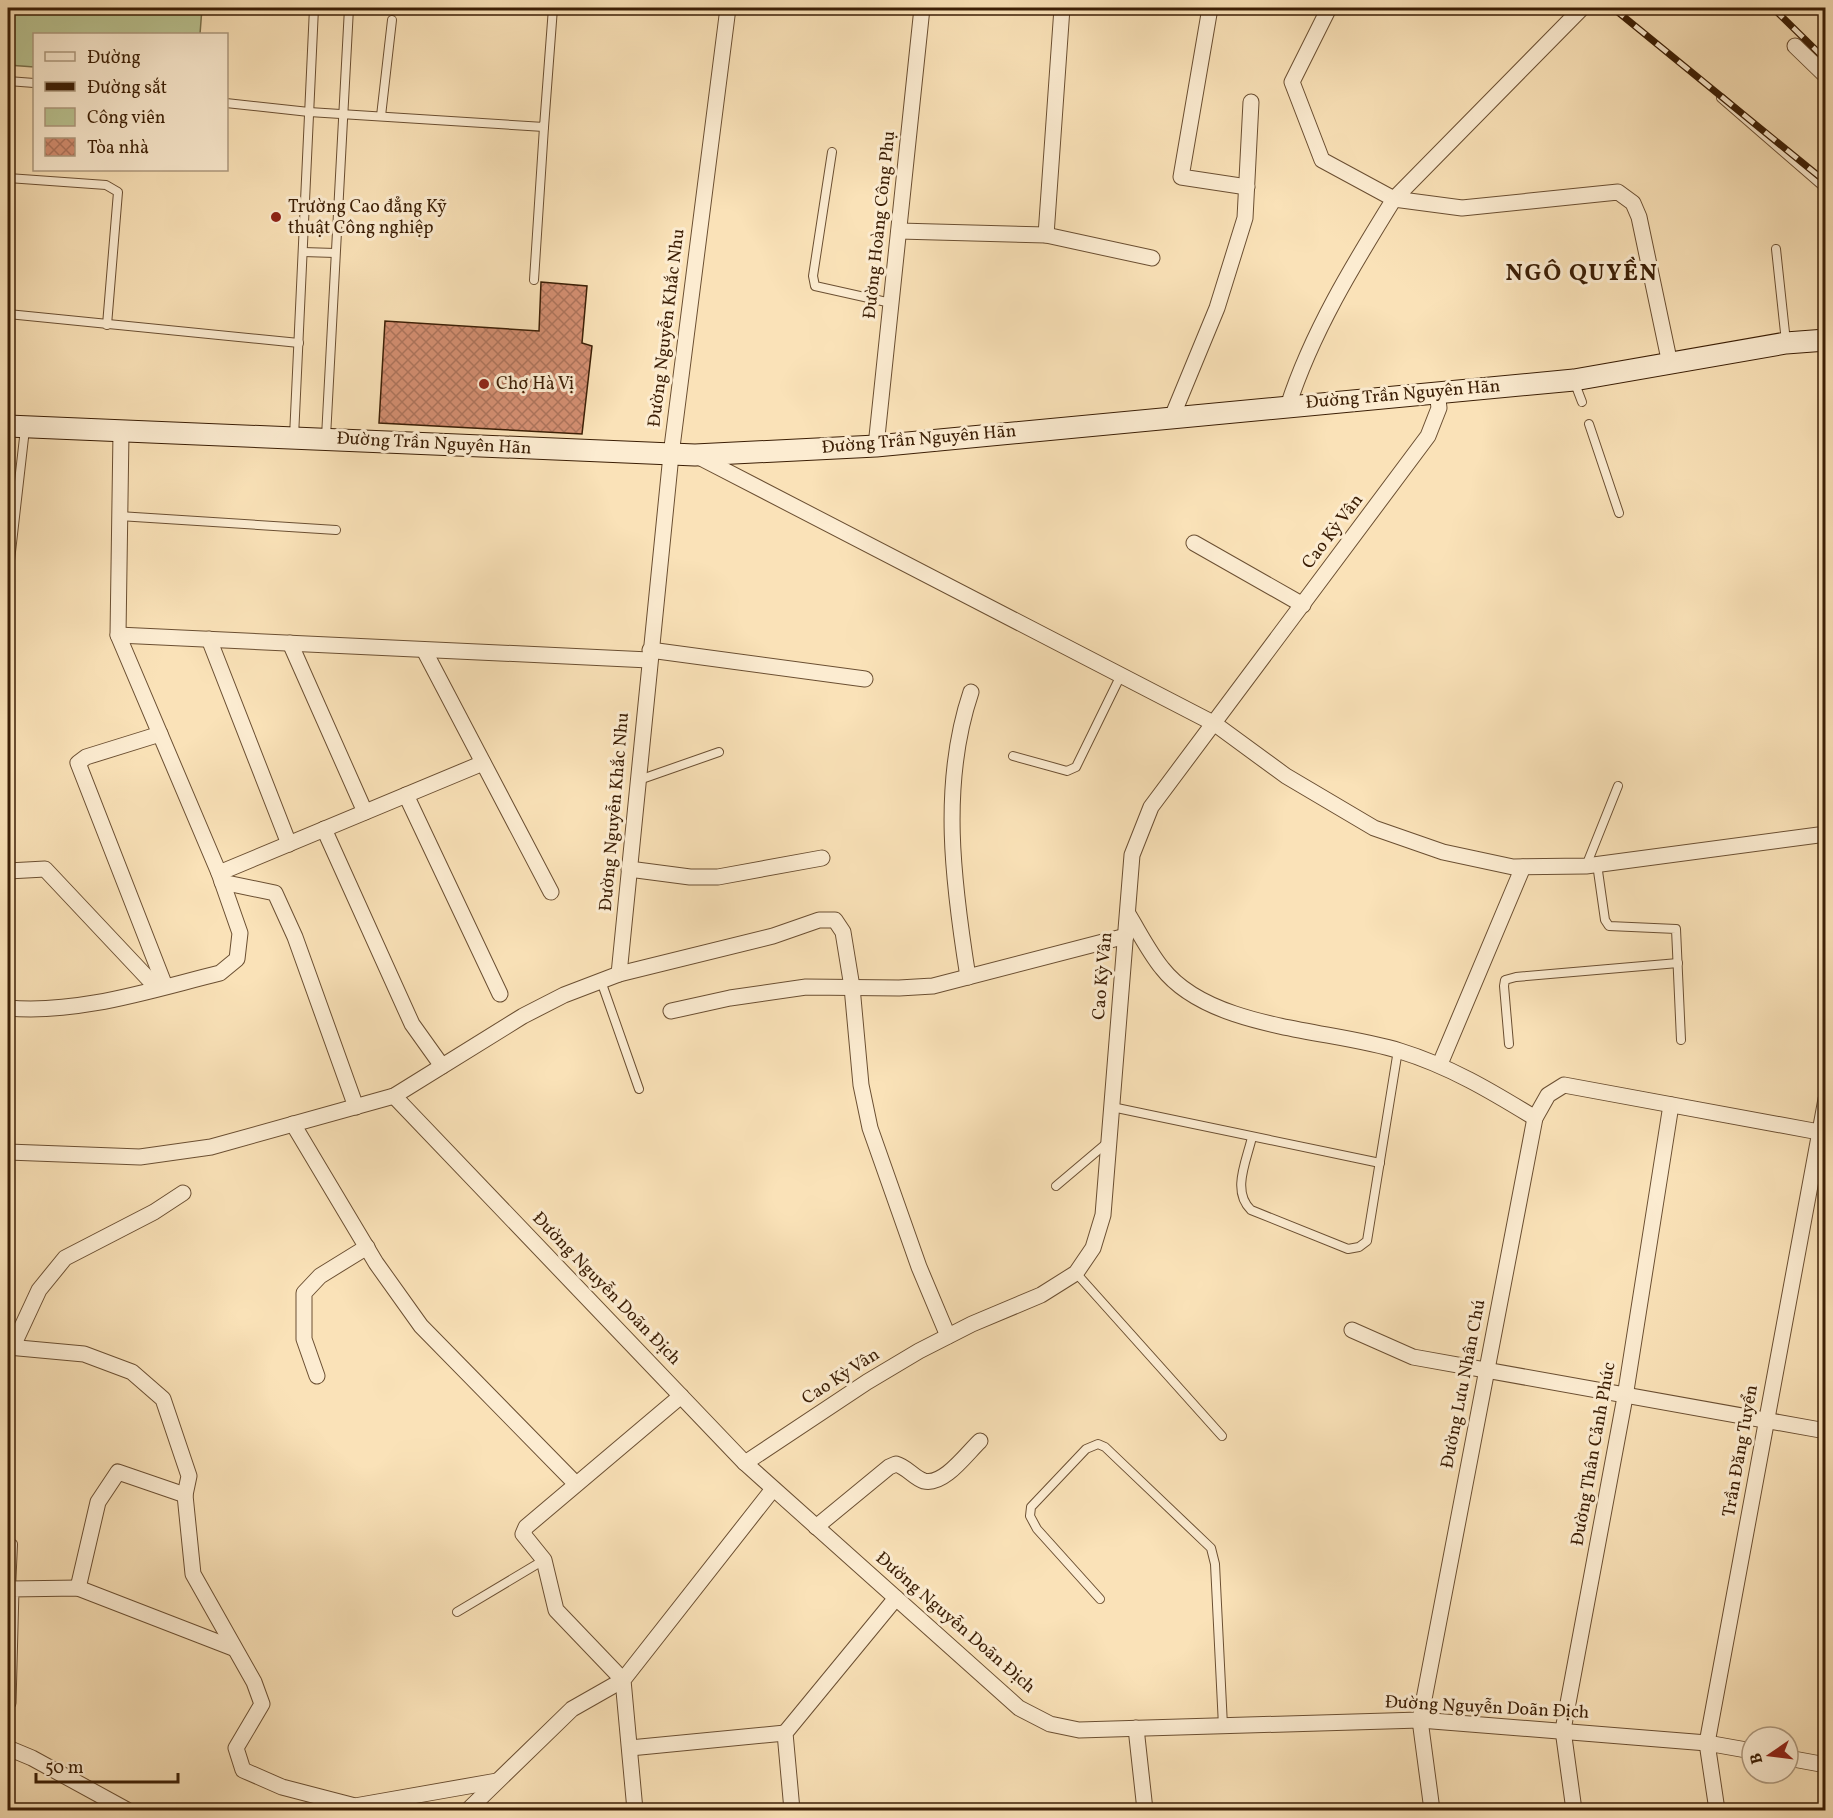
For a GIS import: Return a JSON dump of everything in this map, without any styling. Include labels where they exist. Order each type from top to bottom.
[{"type":"street","name":"Đường Nguyễn Khắc Nhu","points":[[619,974],[671,455],[728,8]]},
{"type":"street","name":"Đường Hoàng Công Phụ","points":[[876,446],[922,8]]},
{"type":"street","points":[[1046,235],[1062,8]]},
{"type":"street","points":[[1210,8],[1181,177],[1247,188]]},
{"type":"street","points":[[1329,8],[1292,82],[1322,160],[1394,200],[1462,208],[1618,192],[1633,203],[1639,217],[1670,364]]},
{"type":"street","points":[[1288,406],[1299,371],[1320,325],[1394,200],[1582,8]]},
{"type":"street","points":[[1795,46],[1826,76]]},
{"type":"street","points":[[1172,417],[1230,267],[1245,218],[1251,102]]},
{"type":"street","points":[[899,231],[1046,235],[1152,258]]},
{"type":"street","name":"Đường Trần Nguyên Hãn","points":[[16,427],[695,455],[876,446],[1437,391],[1574,380],[1786,343],[1826,340]]},
{"type":"street","name":"Cao Kỳ Vân","points":[[745,1462],[867,1382],[948,1336],[1041,1295],[1076,1273],[1092,1248],[1103,1215],[1132,855],[1151,807],[1428,436],[1439,408],[1437,391]]},
{"type":"street","points":[[8,1008],[34,1010],[91,1004],[220,973],[237,959],[240,933],[221,878],[118,635],[121,432]]},
{"type":"street","points":[[695,455],[1215,724],[1286,776],[1374,828],[1443,852],[1523,867],[1591,865],[1826,834]]},
{"type":"street","points":[[1194,543],[1303,605]]},
{"type":"street","points":[[118,635],[424,650],[650,655],[865,679]]},
{"type":"street","points":[[208,639],[289,844]]},
{"type":"street","points":[[290,643],[365,812]]},
{"type":"street","points":[[424,650],[551,891]]},
{"type":"street","points":[[968,977],[953,861],[953,774],[959,727],[971,692]]},
{"type":"street","points":[[160,734],[86,757],[78,763],[161,987]]},
{"type":"street","points":[[221,878],[289,844],[483,763]]},
{"type":"street","points":[[406,795],[500,993]]},
{"type":"street","points":[[324,829],[412,1023],[442,1066]]},
{"type":"street","points":[[629,869],[690,877],[718,877],[822,858]]},
{"type":"street","points":[[1440,1064],[1523,867]]},
{"type":"street","points":[[8,871],[45,869],[161,987]]},
{"type":"street","points":[[221,878],[275,894],[295,937],[356,1107]]},
{"type":"street","points":[[1128,914],[1163,969],[1186,991],[1213,1004],[1257,1020],[1398,1050],[1440,1064],[1535,1118]]},
{"type":"street","points":[[8,1152],[140,1157],[211,1147],[356,1107],[394,1096],[523,1016],[564,995],[619,974],[773,936],[819,920],[835,920],[843,932],[852,987],[861,1085],[870,1128],[919,1267],[948,1336]]},
{"type":"street","points":[[671,1011],[766,992],[852,987],[933,986],[1126,936]]},
{"type":"street","name":"Đường Lưu Nhân Chú","points":[[1432,1810],[1420,1720],[1535,1118],[1548,1095],[1564,1085],[1819,1132]]},
{"type":"street","name":"Đường Nguyễn Doãn Địch","points":[[394,1096],[773,1489],[1018,1708],[1050,1724],[1079,1730],[1420,1720],[1707,1743],[1740,1750]]},
{"type":"street","name":"Đường Thân Cảnh Phúc","points":[[1574,1810],[1563,1730],[1625,1396],[1671,1105]]},
{"type":"street","name":"Trần Đăng Tuyển","points":[[1718,1810],[1707,1743],[1824,1109]]},
{"type":"street","points":[[292,1124],[367,1247],[421,1326],[576,1484]]},
{"type":"street","points":[[183,1193],[154,1212],[65,1258],[39,1290],[10,1347],[84,1354],[132,1372],[163,1399],[189,1476],[185,1495],[193,1574],[254,1682],[262,1704],[236,1748],[243,1770],[259,1779],[317,1798],[355,1806],[497,1781]]},
{"type":"street","points":[[317,1376],[304,1339],[304,1293],[320,1276],[367,1247]]},
{"type":"street","points":[[1352,1330],[1385,1347],[1413,1357],[1826,1431]]},
{"type":"street","points":[[635,1810],[622,1680],[556,1610],[544,1560],[526,1542],[523,1534],[526,1527],[681,1396]]},
{"type":"street","points":[[816,1527],[889,1467],[896,1464],[905,1466],[922,1480],[933,1482],[943,1477],[980,1441]]},
{"type":"street","points":[[78,1588],[98,1502],[118,1472],[185,1495]]},
{"type":"street","points":[[468,1810],[572,1710],[622,1680],[773,1489]]},
{"type":"street","points":[[8,1703],[11,1589],[78,1588],[233,1648]]},
{"type":"street","points":[[792,1810],[785,1733],[896,1598]]},
{"type":"street","points":[[1136,1728],[1145,1810]]},
{"type":"street","points":[[630,1748],[785,1733]]},
{"type":"street","points":[[8,1748],[32,1758],[127,1810]]},
{"type":"street","points":[[1800,1760],[1826,1765]]},
{"type":"lane","points":[[294,438],[314,8]]},
{"type":"lane","points":[[326,439],[349,8]]},
{"type":"lane","points":[[534,280],[554,8]]},
{"type":"lane","points":[[381,116],[392,20]]},
{"type":"lane","points":[[8,81],[33,83]]},
{"type":"lane","points":[[1721,98],[1826,189]]},
{"type":"lane","points":[[228,103],[309,112],[544,127]]},
{"type":"lane","points":[[832,152],[813,276],[815,285],[891,303]]},
{"type":"lane","points":[[8,178],[106,184],[118,192],[107,325]]},
{"type":"lane","points":[[1776,249],[1786,343]]},
{"type":"lane","points":[[303,252],[335,253]]},
{"type":"lane","points":[[8,314],[299,343]]},
{"type":"lane","points":[[1574,380],[1582,402]]},
{"type":"lane","points":[[1589,424],[1620,513]]},
{"type":"lane","points":[[8,578],[16,427]]},
{"type":"lane","points":[[119,516],[336,530]]},
{"type":"lane","points":[[1013,756],[1067,771],[1076,767],[1121,675]]},
{"type":"lane","points":[[638,780],[719,752]]},
{"type":"lane","points":[[1618,786],[1591,865],[1605,920],[1609,926],[1676,929],[1681,1040]]},
{"type":"lane","points":[[1509,1044],[1504,986],[1506,980],[1516,977],[1678,963]]},
{"type":"lane","points":[[601,981],[639,1089]]},
{"type":"lane","points":[[1252,1137],[1240,1191],[1243,1202],[1251,1210],[1348,1249],[1359,1247],[1366,1241],[1398,1050]]},
{"type":"lane","points":[[1112,1107],[1380,1163]]},
{"type":"lane","points":[[1056,1186],[1109,1141]]},
{"type":"lane","points":[[1076,1273],[1222,1436]]},
{"type":"lane","points":[[1100,1599],[1037,1529],[1030,1516],[1031,1507],[1086,1449],[1098,1444],[1105,1447],[1211,1548],[1215,1564],[1223,1726]]},
{"type":"lane","points":[[11,1589],[13,1544]]},
{"type":"lane","points":[[457,1611],[544,1560]]},
{"type":"green space","points":[[8,8],[202,8],[200,33],[33,33],[33,67],[8,65]]},
{"type":"building","name":"Chợ Hà Vị","points":[[541,282],[587,286],[582,343],[592,346],[582,434],[379,423],[385,321],[539,331]]},
{"type":"railway","points":[[1613,8],[1826,182]]},
{"type":"railway","points":[[1773,8],[1826,60]]},
{"type":"place","name":"Trường Cao đẳng Kỹ thuật Công nghiệp","points":[[276,217]]},
{"type":"place","name":"Chợ Hà Vị","points":[[484,384]]},
{"type":"district","name":"NGÔ QUYỀN","points":[[1582,274]]}]
